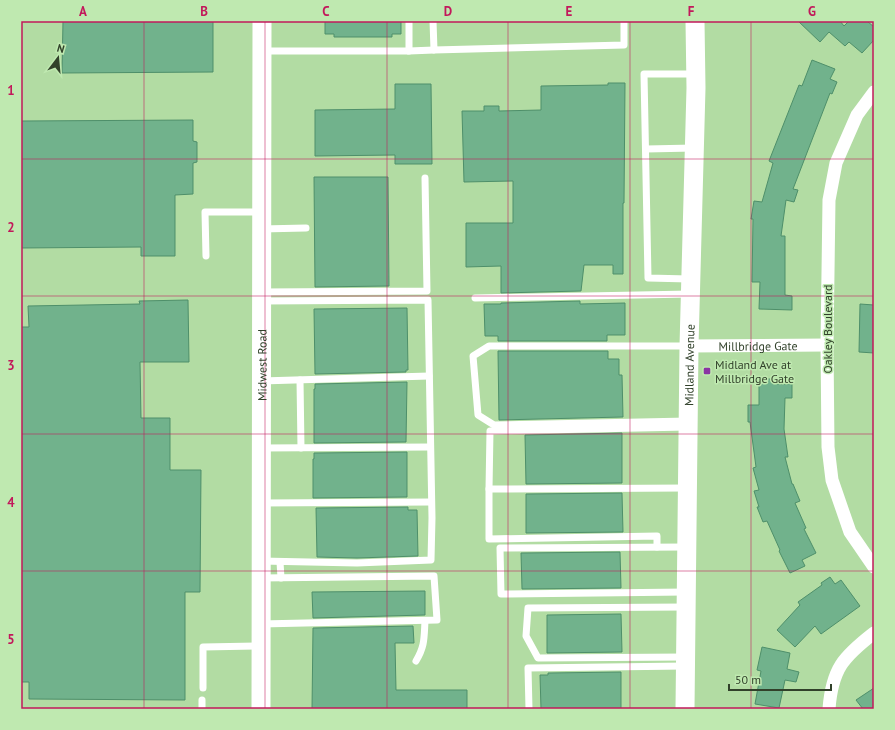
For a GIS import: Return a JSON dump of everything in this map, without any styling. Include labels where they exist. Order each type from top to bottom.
[{"type":"street","name":"Midwest Road","points":[[260,709],[262,21]]},
{"type":"street","name":"Midland Avenue","points":[[685,709],[689,346],[694,148],[695,21]]},
{"type":"street","name":"Oakley Boulevard","points":[[874,92],[857,115],[836,163],[829,200],[827,346],[828,446],[832,480],[850,532],[874,567]]},
{"type":"street","name":"Millbridge Gate","points":[[689,346],[827,346]]},
{"type":"street","points":[[829,709],[834,678],[844,659],[874,633]]},
{"type":"lane","points":[[409,21],[409,51]]},
{"type":"lane","points":[[433,21],[434,50]]},
{"type":"lane","points":[[262,51],[409,51],[624,45],[624,21]]},
{"type":"lane","points":[[691,286],[648,278],[644,74],[695,74]]},
{"type":"lane","points":[[646,149],[694,148]]},
{"type":"lane","points":[[261,296],[299,291],[427,291],[425,178]]},
{"type":"lane","points":[[206,256],[205,212],[306,228]]},
{"type":"lane","points":[[475,298],[691,286]]},
{"type":"lane","points":[[299,291],[299,301]]},
{"type":"lane","points":[[261,296],[299,301],[428,300],[431,502],[431,560],[357,563],[280,562],[261,570]]},
{"type":"lane","points":[[689,346],[489,346],[473,356],[478,415],[494,425],[689,424]]},
{"type":"lane","points":[[261,382],[429,376]]},
{"type":"lane","points":[[300,380],[301,448]]},
{"type":"lane","points":[[657,547],[656,536],[489,539],[490,431],[689,424]]},
{"type":"lane","points":[[261,448],[430,447]]},
{"type":"lane","points":[[489,489],[688,488]]},
{"type":"lane","points":[[261,503],[431,502]]},
{"type":"lane","points":[[686,599],[501,594],[500,548],[687,547]]},
{"type":"lane","points":[[280,562],[280,578]]},
{"type":"lane","points":[[261,570],[280,578],[434,576],[437,620],[261,624]]},
{"type":"lane","points":[[686,599],[528,608],[526,636],[538,658],[686,662]]},
{"type":"lane","points":[[416,661],[422,650],[424,639],[424,621]]},
{"type":"lane","points":[[203,688],[203,647],[261,646]]},
{"type":"lane","points":[[529,709],[528,668],[686,662]]},
{"type":"lane","points":[[202,700],[202,709]]},
{"type":"building","points":[[63,21],[213,21],[213,72],[62,73]]},
{"type":"building","points":[[325,21],[401,21],[401,34],[392,34],[392,37],[334,37],[334,34],[325,34]]},
{"type":"building","points":[[798,21],[840,21],[844,26],[849,21],[867,21],[874,27],[874,40],[862,53],[849,42],[845,46],[829,32],[820,42]]},
{"type":"building","points":[[812,60],[835,69],[830,79],[837,82],[832,94],[830,93],[793,189],[798,190],[794,202],[786,200],[781,236],[785,236],[785,295],[792,296],[792,310],[759,309],[760,282],[752,282],[753,219],[751,219],[754,201],[762,202],[773,163],[769,161],[799,85],[802,86]]},
{"type":"building","points":[[608,83],[625,83],[623,274],[613,274],[613,265],[584,265],[581,291],[501,293],[501,266],[466,267],[466,223],[513,223],[513,181],[464,182],[462,111],[484,111],[484,106],[499,106],[499,111],[541,110],[541,86],[608,85]]},
{"type":"building","points":[[395,84],[431,84],[432,164],[395,164],[395,155],[315,156],[315,110],[395,109]]},
{"type":"building","points":[[193,120],[193,141],[197,142],[197,162],[193,163],[193,194],[175,195],[175,256],[141,256],[141,247],[21,248],[21,121]]},
{"type":"building","points":[[314,177],[388,177],[389,286],[315,287]]},
{"type":"building","points":[[188,300],[189,362],[140,362],[141,418],[170,418],[170,470],[201,470],[200,592],[185,592],[185,700],[29,699],[29,682],[21,682],[21,327],[29,327],[28,306],[140,304],[139,301]]},
{"type":"building","points":[[580,301],[580,304],[625,303],[625,335],[607,335],[607,341],[498,341],[498,336],[485,336],[484,304]]},
{"type":"building","points":[[860,304],[874,305],[874,353],[859,352]]},
{"type":"building","points":[[407,308],[408,370],[406,370],[406,372],[315,374],[314,309]]},
{"type":"building","points":[[498,351],[608,351],[608,359],[619,359],[619,375],[622,375],[623,417],[499,420]]},
{"type":"building","points":[[759,379],[777,379],[777,384],[792,384],[792,398],[785,398],[784,429],[788,457],[785,457],[792,484],[800,501],[795,503],[806,528],[804,529],[816,553],[802,560],[805,566],[790,573],[767,521],[763,522],[757,507],[759,507],[754,491],[759,490],[753,468],[756,467],[750,422],[748,422],[748,405],[759,405]]},
{"type":"building","points":[[407,382],[406,442],[314,443],[315,384]]},
{"type":"building","points":[[622,433],[622,483],[526,484],[525,435]]},
{"type":"building","points":[[407,452],[407,497],[313,498],[314,453]]},
{"type":"building","points":[[622,493],[623,532],[526,533],[526,494]]},
{"type":"building","points":[[408,507],[408,510],[417,510],[418,556],[357,558],[317,557],[316,508]]},
{"type":"building","points":[[620,552],[621,588],[522,589],[521,553]]},
{"type":"building","points":[[830,577],[835,584],[841,580],[860,606],[821,634],[815,626],[795,647],[777,630],[800,605],[798,602],[822,585],[821,583]]},
{"type":"building","points":[[425,591],[425,615],[313,618],[312,592]]},
{"type":"building","points":[[621,614],[622,652],[547,653],[547,615]]},
{"type":"building","points":[[413,626],[414,643],[395,643],[396,690],[467,690],[467,709],[312,709],[313,628]]},
{"type":"building","points":[[762,647],[790,653],[787,669],[799,672],[796,682],[785,680],[779,708],[755,704],[761,671],[757,670]]},
{"type":"building","points":[[621,672],[621,709],[541,709],[540,675],[548,675],[548,673]]},
{"type":"building","points":[[874,688],[874,709],[863,709],[856,700]]},
{"type":"place","name":"Midland Ave at Millbridge Gate","points":[[707,371]]}]
